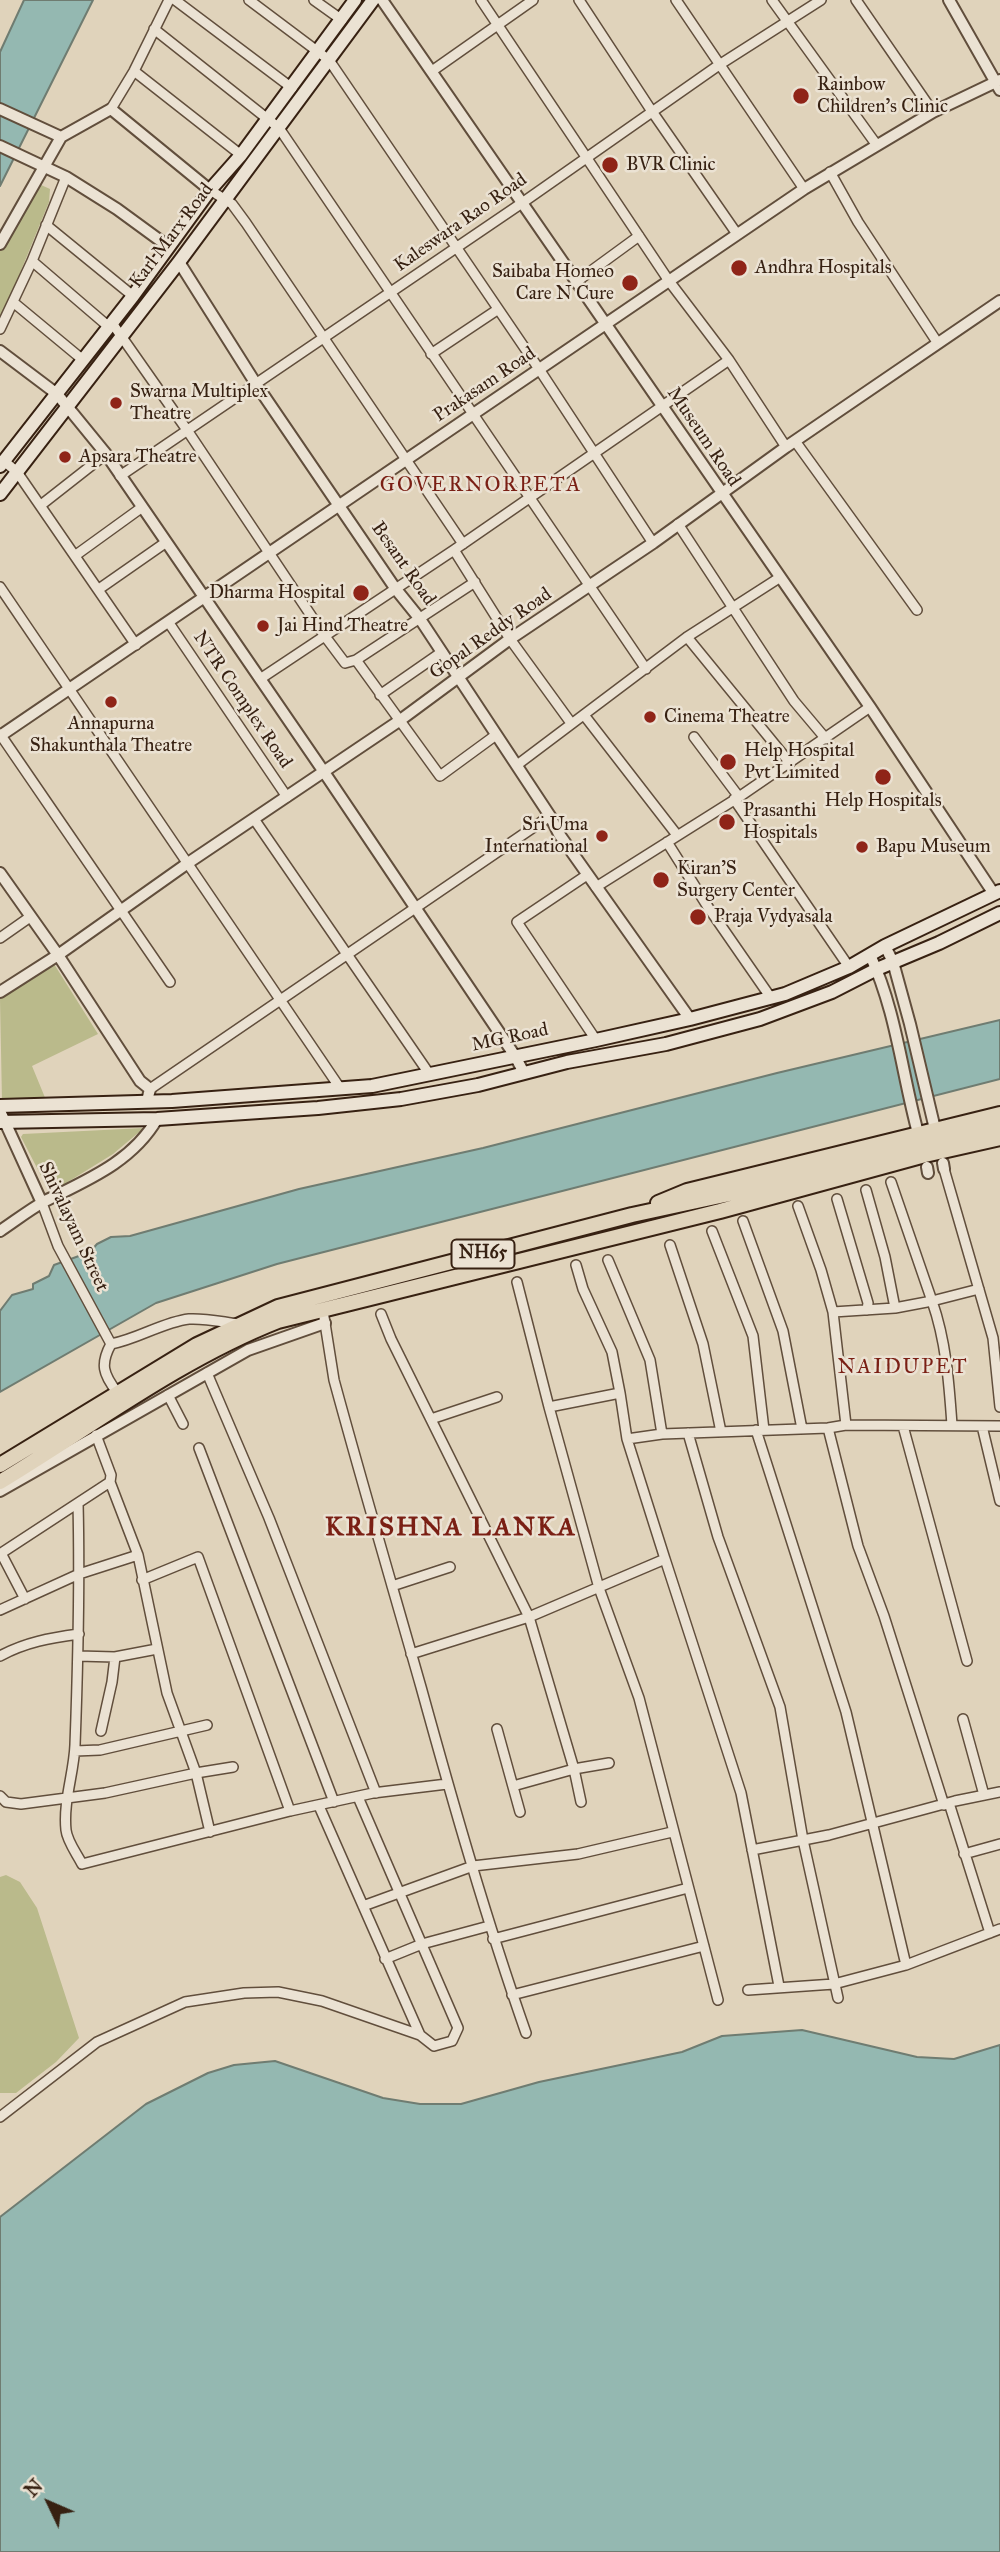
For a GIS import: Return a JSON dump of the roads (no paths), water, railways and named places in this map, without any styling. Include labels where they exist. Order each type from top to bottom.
[{"type":"highway","points":[[632,1215],[687,1191],[933,1122],[1000,1114]]},
{"type":"highway","name":"NH65","points":[[0,1465],[197,1345],[278,1307],[323,1309],[632,1215],[734,1193],[1000,1126]]},
{"type":"highway","name":"NH65","points":[[0,1482],[205,1355],[278,1321],[1000,1138]]},
{"type":"main road","name":"Karl Marx Road","points":[[2,463],[133,296],[210,190],[241,155],[355,0]]},
{"type":"main road","name":"Karl Marx Road","points":[[0,494],[179,262],[373,0]]},
{"type":"main road","name":"MG Road","points":[[1,1115],[148,1095],[372,1086],[690,1019],[771,998],[810,984],[997,892]]},
{"type":"main road","name":"MG Road","points":[[1,1115],[157,1119],[318,1108],[401,1099],[478,1085],[666,1044],[760,1019],[832,992],[1000,913]]},
{"type":"street","points":[[0,244],[61,137],[111,109],[134,71],[169,0]]},
{"type":"street","points":[[175,0],[292,88]]},
{"type":"street","points":[[249,0],[329,60],[539,369],[653,543]]},
{"type":"street","points":[[314,0],[342,20]]},
{"type":"street","name":"Museum Road","points":[[382,0],[997,892]]},
{"type":"street","points":[[481,0],[669,281],[917,610]]},
{"type":"street","points":[[432,71],[533,0]]},
{"type":"street","points":[[579,0],[737,234]]},
{"type":"street","points":[[676,0],[804,189]]},
{"type":"street","points":[[772,0],[876,145]]},
{"type":"street","name":"Kaleswara Rao Road","points":[[120,476],[522,203],[651,110],[821,0]]},
{"type":"street","points":[[856,0],[933,112]]},
{"type":"street","points":[[949,0],[998,85]]},
{"type":"street","points":[[154,29],[279,128],[646,669]]},
{"type":"street","points":[[134,71],[241,155]]},
{"type":"street","name":"Prakasam Road","points":[[0,735],[830,172],[933,112],[998,85]]},
{"type":"street","points":[[0,109],[61,137]]},
{"type":"street","points":[[111,109],[210,190],[232,204],[463,544]]},
{"type":"street","points":[[0,146],[66,177],[117,209],[169,247]]},
{"type":"street","points":[[830,172],[858,222],[937,342]]},
{"type":"street","points":[[0,329],[32,261],[66,177]]},
{"type":"street","points":[[46,225],[133,296]]},
{"type":"street","points":[[576,282],[639,236]]},
{"type":"street","points":[[32,261],[122,335],[345,663],[356,660],[475,582]]},
{"type":"street","name":"Besant Road","points":[[179,262],[256,384],[395,588],[420,619],[550,816],[559,834],[690,1019]]},
{"type":"street","name":"Gopal Reddy Road","points":[[0,992],[399,721],[510,639],[653,543],[937,342],[1000,301]]},
{"type":"street","points":[[13,302],[83,360]]},
{"type":"street","points":[[431,354],[497,310]]},
{"type":"street","points":[[0,351],[57,394],[106,454],[324,772],[524,1073]]},
{"type":"street","points":[[260,679],[463,544],[729,360]]},
{"type":"street","points":[[41,505],[106,454]]},
{"type":"street","points":[[2,463],[18,472],[136,645]]},
{"type":"street","points":[[76,555],[141,508]]},
{"type":"street","points":[[678,524],[794,701],[826,739]]},
{"type":"street","points":[[99,589],[165,543]]},
{"type":"street","points":[[454,550],[510,639],[571,723]]},
{"type":"street","points":[[517,765],[687,637],[779,578]]},
{"type":"street","points":[[0,587],[340,1088]]},
{"type":"street","name":"NTR Complex Road","points":[[169,622],[286,797]]},
{"type":"street","points":[[687,637],[790,763]]},
{"type":"street","points":[[380,695],[442,652]]},
{"type":"street","points":[[356,660],[440,776],[496,735]]},
{"type":"street","points":[[596,887],[790,763],[870,707]]},
{"type":"street","points":[[584,715],[677,835]]},
{"type":"street","points":[[0,735],[170,982]]},
{"type":"street","points":[[694,737],[849,967]]},
{"type":"street","points":[[0,873],[58,955],[148,1095],[281,1000],[550,816]]},
{"type":"street","points":[[254,819],[430,1075]]},
{"type":"street","points":[[667,842],[708,908],[771,998]]},
{"type":"street","points":[[587,875],[517,922],[596,1040]]},
{"type":"street","points":[[0,938],[30,917]]},
{"type":"street","points":[[885,946],[893,962],[910,1024],[933,1122]]},
{"type":"street","points":[[870,955],[877,969],[894,1028],[916,1127]]},
{"type":"street","name":"Shivalayam Street","points":[[1,1115],[42,1203],[58,1246],[111,1344]]},
{"type":"street","points":[[0,1231],[42,1203],[92,1179],[122,1158],[150,1132],[157,1119]]},
{"type":"street","points":[[944,1166],[993,1338],[1000,1407]]},
{"type":"street","points":[[891,1182],[942,1329],[950,1383],[952,1424]]},
{"type":"street","points":[[866,1190],[885,1257],[895,1308]]},
{"type":"street","points":[[837,1199],[868,1303],[867,1310]]},
{"type":"street","points":[[798,1206],[833,1312],[846,1425]]},
{"type":"street","points":[[743,1221],[783,1331],[802,1429]]},
{"type":"street","points":[[712,1231],[753,1336],[760,1430],[846,1712],[906,1965]]},
{"type":"street","points":[[670,1245],[703,1345],[721,1432]]},
{"type":"street","points":[[608,1260],[650,1360],[662,1434]]},
{"type":"street","points":[[576,1265],[583,1289],[612,1352],[627,1439],[741,1793],[779,1986]]},
{"type":"street","points":[[517,1282],[548,1406],[599,1588],[639,1698],[718,2000]]},
{"type":"street","points":[[833,1312],[895,1308],[979,1289]]},
{"type":"street","points":[[0,1491],[323,1309],[334,1380],[447,1784],[493,1939],[526,2033]]},
{"type":"street","points":[[382,1314],[529,1617],[574,1769],[581,1802]]},
{"type":"street","points":[[117,1392],[104,1374],[103,1367],[111,1344],[131,1340],[190,1319],[238,1324]]},
{"type":"street","points":[[207,1373],[269,1518],[376,1793]]},
{"type":"street","points":[[548,1406],[620,1393]]},
{"type":"street","points":[[168,1395],[183,1424]]},
{"type":"street","points":[[431,1419],[497,1397]]},
{"type":"street","points":[[627,1439],[662,1434],[828,1428],[846,1425],[1000,1426]]},
{"type":"street","points":[[903,1426],[967,1661]]},
{"type":"street","points":[[982,1426],[1000,1501]]},
{"type":"street","points":[[828,1428],[858,1546],[990,1933]]},
{"type":"street","points":[[688,1433],[718,1537],[780,1707],[803,1840],[838,1998]]},
{"type":"street","points":[[96,1435],[111,1475],[110,1482],[138,1555],[167,1693],[196,1773],[210,1832]]},
{"type":"street","points":[[199,1448],[334,1802]]},
{"type":"street","points":[[25,1599],[0,1553],[110,1482]]},
{"type":"street","points":[[78,1503],[79,1634],[75,1751],[67,1797],[66,1833],[82,1864],[290,1811],[376,1793],[447,1784]]},
{"type":"street","points":[[0,1610],[79,1574],[138,1555]]},
{"type":"street","points":[[142,1580],[198,1557],[290,1811]]},
{"type":"street","points":[[411,1654],[529,1617],[665,1559]]},
{"type":"street","points":[[392,1586],[450,1567]]},
{"type":"street","points":[[0,1656],[35,1641],[79,1634]]},
{"type":"street","points":[[78,1656],[114,1657],[157,1649]]},
{"type":"street","points":[[102,1731],[114,1657]]},
{"type":"street","points":[[963,1719],[984,1796]]},
{"type":"street","points":[[75,1751],[100,1750],[207,1725]]},
{"type":"street","points":[[497,1729],[520,1812]]},
{"type":"street","points":[[513,1786],[574,1769],[608,1763]]},
{"type":"street","points":[[0,1796],[6,1802],[21,1804],[104,1793],[233,1767]]},
{"type":"street","points":[[752,1850],[1000,1792]]},
{"type":"street","points":[[0,2117],[97,2042],[185,2002],[244,1993],[278,1992],[322,2001],[419,2035],[434,2046],[452,2040],[458,2028],[358,1797]]},
{"type":"street","points":[[319,1806],[419,2035]]},
{"type":"street","points":[[363,1906],[398,1891],[473,1866],[578,1854],[672,1832]]},
{"type":"street","points":[[964,1854],[1000,1844]]},
{"type":"street","points":[[493,1939],[688,1888]]},
{"type":"street","points":[[385,1959],[422,1944],[489,1926]]},
{"type":"street","points":[[748,1990],[834,1984],[906,1965],[1000,1929]]},
{"type":"street","points":[[512,1995],[704,1946]]},
{"type":"water","points":[[24,0],[93,0],[0,186],[0,52]]},
{"type":"water","points":[[1000,1020],[1000,1079],[277,1264],[156,1303],[0,1392],[0,1311],[12,1295],[33,1289],[33,1284],[49,1276],[54,1265],[90,1252],[97,1244],[111,1237],[130,1236],[299,1189],[483,1148],[777,1073]]},
{"type":"water","points":[[802,2030],[917,2057],[954,2059],[1000,2045],[1000,2552],[0,2552],[0,2217],[146,2104],[208,2073],[234,2065],[275,2061],[383,2098],[420,2104],[461,2104],[539,2082],[682,2052],[722,2036]]},
{"type":"place","name":"Rainbow Children's Clinic","points":[[801,96]]},
{"type":"place","name":"BVR Clinic","points":[[610,165]]},
{"type":"place","name":"Andhra Hospitals","points":[[739,268]]},
{"type":"place","name":"Saibaba Homeo Care N Cure","points":[[630,283]]},
{"type":"place","name":"Swarna Multiplex Theatre","points":[[116,403]]},
{"type":"place","name":"Apsara Theatre","points":[[65,457]]},
{"type":"place","name":"Dharma Hospital","points":[[361,593]]},
{"type":"place","name":"Jai Hind Theatre","points":[[263,626]]},
{"type":"place","name":"Annapurna Shakunthala Theatre","points":[[111,702]]},
{"type":"place","name":"Cinema Theatre","points":[[650,717]]},
{"type":"place","name":"Help Hospital Pvt Limited","points":[[728,762]]},
{"type":"place","name":"Help Hospitals","points":[[883,777]]},
{"type":"place","name":"Prasanthi Hospitals","points":[[727,822]]},
{"type":"place","name":"Sri Uma International","points":[[602,836]]},
{"type":"place","name":"Bapu Museum","points":[[862,847]]},
{"type":"place","name":"Kiran'S Surgery Center","points":[[661,880]]},
{"type":"place","name":"Praja Vydyasala","points":[[698,917]]},
{"type":"district","name":"GOVERNORPETA","points":[[481,486]]},
{"type":"district","name":"NAIDUPET","points":[[903,1368]]},
{"type":"district","name":"KRISHNA LANKA","points":[[451,1529]]}]
